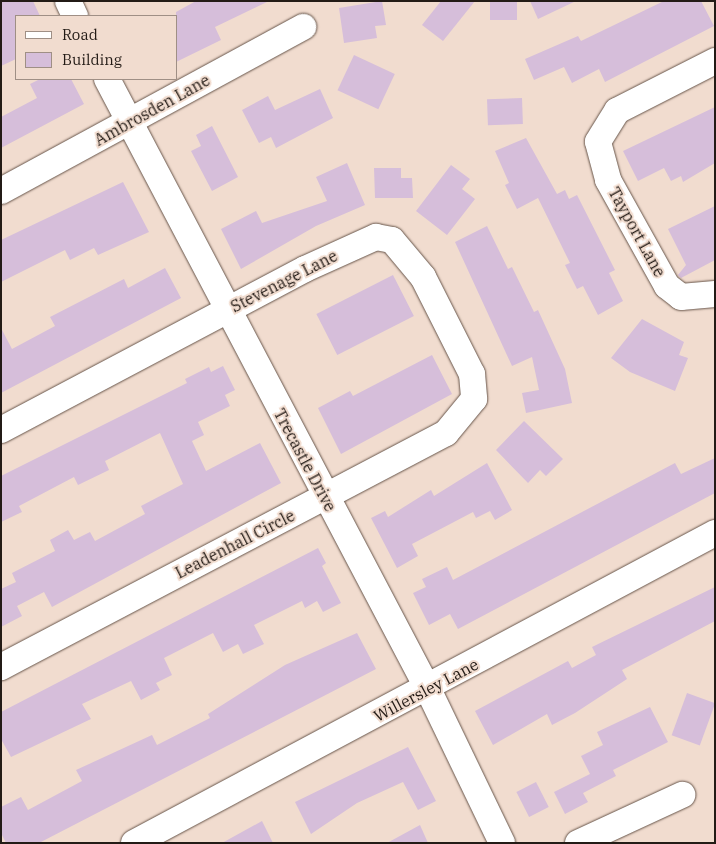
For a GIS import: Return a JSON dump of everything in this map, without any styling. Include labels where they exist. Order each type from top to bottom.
[{"type":"street","points":[[68,1],[75,15]]},
{"type":"street","name":"Ambrosden Lane","points":[[1,191],[303,27]]},
{"type":"street","name":"Tayport Lane","points":[[708,296],[681,296],[653,267],[608,180],[598,142],[617,111],[715,61]]},
{"type":"street","name":"Trecastle Drive","points":[[108,80],[325,497],[428,689],[502,843]]},
{"type":"street","name":"Stevenage Lane","points":[[1,430],[227,310],[358,243],[376,237],[392,240],[423,277],[472,374],[474,399],[463,415]]},
{"type":"street","name":"Leadenhall Circle","points":[[1,667],[431,442],[463,415]]},
{"type":"street","name":"Willersley Lane","points":[[134,843],[428,689],[715,533]]},
{"type":"street","points":[[578,843],[682,795]]},
{"type":"building","points":[[1,1],[33,1],[40,15],[15,15],[15,59],[1,66]]},
{"type":"building","points":[[196,1],[269,1],[215,27],[221,40],[178,61],[178,15],[176,15],[176,12]]},
{"type":"building","points":[[382,1],[386,25],[375,26],[377,38],[344,43],[339,8]]},
{"type":"building","points":[[441,1],[475,1],[443,41],[422,25]]},
{"type":"building","points":[[490,1],[517,1],[517,20],[490,20]]},
{"type":"building","points":[[530,1],[576,1],[538,19]]},
{"type":"building","points":[[664,1],[701,1],[714,26],[605,82],[599,69],[572,83],[564,67],[534,80],[525,59],[578,36],[581,41]]},
{"type":"building","points":[[354,55],[395,74],[378,109],[338,90]]},
{"type":"building","points":[[38,80],[72,80],[84,104],[1,148],[1,117],[37,98],[30,84]]},
{"type":"building","points":[[320,89],[333,118],[276,148],[271,137],[259,143],[242,110],[268,96],[275,110]]},
{"type":"building","points":[[522,98],[523,124],[488,125],[487,99]]},
{"type":"building","points":[[715,107],[715,163],[683,182],[681,176],[671,181],[664,168],[638,181],[623,151]]},
{"type":"building","points":[[212,126],[238,177],[212,191],[191,151],[201,146],[196,135]]},
{"type":"building","points":[[526,138],[557,194],[565,190],[569,199],[577,195],[615,270],[609,273],[623,301],[598,315],[583,286],[577,289],[565,265],[570,263],[538,198],[517,209],[505,185],[509,183],[495,151]]},
{"type":"building","points":[[347,163],[365,205],[316,226],[241,269],[221,229],[256,211],[262,223],[327,201],[316,177]]},
{"type":"building","points":[[451,165],[470,179],[462,189],[475,199],[447,235],[416,211]]},
{"type":"building","points":[[374,168],[401,168],[401,178],[412,178],[413,198],[375,198]]},
{"type":"building","points":[[123,182],[149,232],[98,255],[94,248],[70,260],[65,250],[1,282],[1,240]]},
{"type":"building","points":[[715,206],[715,260],[681,278],[678,275],[686,265],[668,229]]},
{"type":"building","points":[[487,226],[508,269],[512,267],[534,312],[538,310],[565,369],[572,403],[526,413],[522,393],[539,390],[532,357],[512,366],[455,242]]},
{"type":"building","points":[[165,268],[181,298],[1,393],[1,328],[12,349],[55,326],[50,317],[124,279],[128,288]]},
{"type":"building","points":[[393,275],[414,316],[337,355],[316,314]]},
{"type":"building","points":[[642,319],[684,342],[679,355],[688,358],[675,391],[630,372],[611,358]]},
{"type":"building","points":[[432,355],[452,394],[341,454],[318,408],[350,391],[353,396]]},
{"type":"building","points":[[223,366],[235,390],[225,395],[230,406],[198,422],[204,435],[192,441],[206,471],[260,443],[281,483],[52,607],[44,592],[17,606],[22,616],[1,627],[1,589],[16,582],[12,573],[55,551],[50,540],[68,530],[74,540],[90,532],[95,541],[145,514],[141,506],[183,484],[160,433],[105,461],[109,470],[78,485],[74,477],[19,506],[22,512],[1,522],[1,476],[187,383],[185,379],[209,367],[211,372]]},
{"type":"building","points":[[524,421],[563,459],[546,476],[540,470],[528,483],[496,450]]},
{"type":"building","points":[[715,458],[715,493],[458,629],[450,614],[429,625],[413,593],[426,587],[422,579],[447,567],[453,580],[675,463],[681,474]]},
{"type":"building","points":[[487,463],[512,510],[495,520],[490,511],[476,518],[473,512],[412,544],[418,556],[397,568],[371,518],[385,511],[388,517],[431,490],[434,496]]},
{"type":"building","points":[[318,548],[326,563],[322,566],[341,603],[323,612],[317,601],[305,608],[302,601],[254,625],[264,644],[243,654],[238,644],[223,652],[213,633],[164,658],[172,675],[156,683],[160,690],[141,700],[131,681],[82,704],[91,719],[11,757],[1,739],[1,712]]},
{"type":"building","points":[[715,587],[715,621],[622,670],[627,679],[575,713],[552,725],[547,714],[493,745],[475,711],[568,661],[572,668],[596,655],[592,647]]},
{"type":"building","points":[[357,633],[376,669],[39,843],[6,843],[1,833],[1,807],[21,797],[28,810],[82,781],[76,770],[152,735],[157,745],[210,718],[208,714],[285,665]]},
{"type":"building","points":[[687,693],[715,703],[700,746],[672,735]]},
{"type":"building","points":[[650,707],[668,742],[613,770],[616,776],[583,793],[588,802],[565,814],[554,792],[590,774],[581,756],[603,745],[597,732]]},
{"type":"building","points":[[408,747],[436,801],[418,810],[403,782],[357,803],[311,834],[295,802]]},
{"type":"building","points":[[536,782],[549,807],[529,817],[516,792]]},
{"type":"building","points":[[262,821],[273,843],[222,843]]},
{"type":"building","points":[[420,825],[428,843],[387,843]]}]
